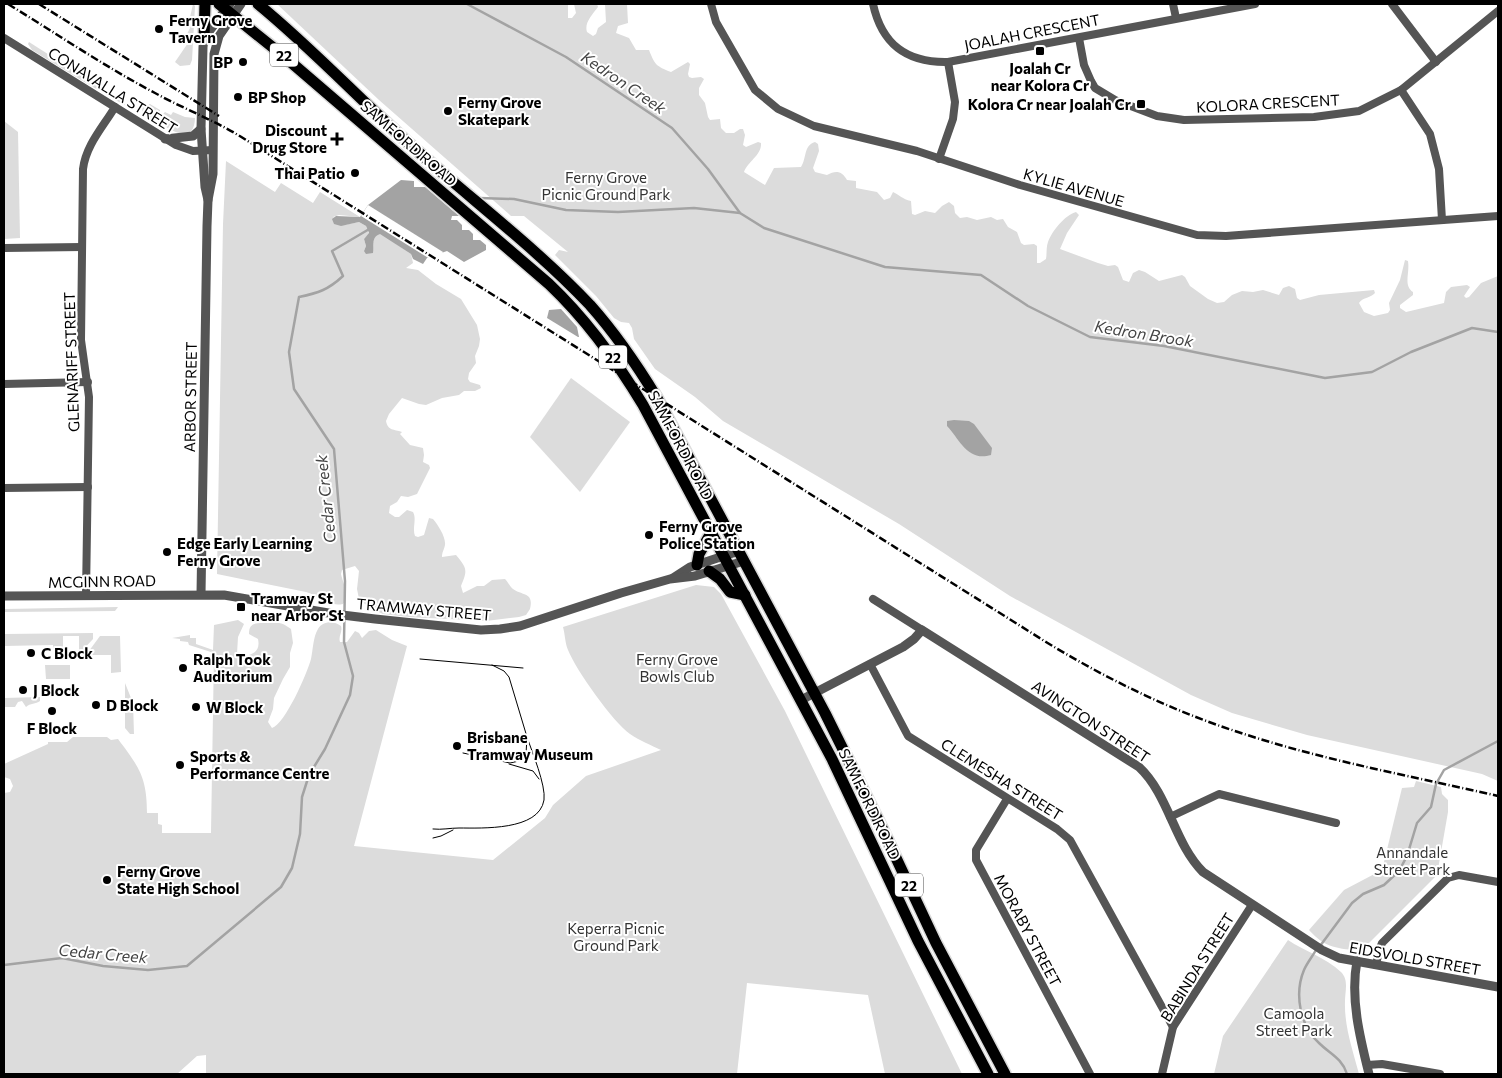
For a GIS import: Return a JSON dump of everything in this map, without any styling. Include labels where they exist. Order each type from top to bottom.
[{"type":"main road","points":[[204,38],[205,4]]},
{"type":"main road","name":"SAMFORD ROAD","points":[[258,4],[282,24],[375,113],[561,276],[591,307],[619,342],[656,398],[815,694],[882,828],[936,943],[1005,1074]]},
{"type":"main road","name":"SAMFORD ROAD","points":[[227,8],[566,300],[608,350],[643,405],[832,759],[918,941],[988,1074]]},
{"type":"main road","points":[[697,565],[699,554],[711,533]]},
{"type":"main road","points":[[709,571],[730,592],[745,595]]},
{"type":"street","name":"ARBOR STREET","points":[[208,200],[204,187],[202,129],[204,38],[227,8],[241,4]]},
{"type":"street","name":"KYLIE AVENUE","points":[[711,4],[716,22],[755,90],[778,109],[814,126],[917,152],[1030,188],[1197,235],[1268,233],[1498,216]]},
{"type":"street","name":"JOALAH CRESCENT","points":[[873,4],[878,24],[894,47],[926,61],[948,62],[1255,4]]},
{"type":"street","points":[[1172,4],[1176,18]]},
{"type":"street","points":[[1392,4],[1436,62]]},
{"type":"street","name":"ARBOR STREET","points":[[201,594],[208,200],[214,174],[215,49],[227,8]]},
{"type":"street","name":"KOLORA CRESCENT","points":[[1078,38],[1084,65],[1095,88],[1115,100],[1134,108],[1170,119],[1270,118],[1359,111],[1401,90],[1498,11]]},
{"type":"street","name":"CONAVALLA STREET","points":[[5,41],[188,150],[213,150]]},
{"type":"street","points":[[939,159],[953,119],[954,102],[948,62]]},
{"type":"street","points":[[1401,90],[1430,134],[1439,169],[1442,220]]},
{"type":"street","name":"GLENARIFF STREET","points":[[86,595],[88,382],[81,340],[83,169],[85,156],[115,107]]},
{"type":"street","points":[[166,138],[193,136],[202,129]]},
{"type":"street","points":[[4,248],[82,247]]},
{"type":"street","points":[[4,384],[88,382]]},
{"type":"street","points":[[4,488],[88,488]]},
{"type":"street","name":"TRAMWAY STREET","points":[[670,579],[697,565],[726,561],[742,556]]},
{"type":"street","name":"TRAMWAY STREET","points":[[201,594],[224,595],[374,620],[481,630],[500,629],[520,626],[577,606],[670,579],[695,576],[709,571],[726,561]]},
{"type":"street","name":"MCGINN ROAD","points":[[4,596],[201,594]]},
{"type":"street","name":"AVINGTON STREET","points":[[873,599],[1139,767],[1149,778],[1198,868],[1328,954]]},
{"type":"street","points":[[801,700],[909,643],[922,630]]},
{"type":"street","name":"CLEMESHA STREET","points":[[870,664],[908,736],[1057,829],[1070,840],[1173,1027]]},
{"type":"street","points":[[1170,818],[1219,794],[1336,823]]},
{"type":"street","name":"MORABY STREET","points":[[1007,799],[976,850],[976,860],[1090,1074]]},
{"type":"street","points":[[1376,964],[1382,943],[1448,878],[1459,875],[1498,882]]},
{"type":"street","name":"BABINDA STREET","points":[[1162,1074],[1173,1027],[1252,905]]},
{"type":"street","name":"EIDSVOLD STREET","points":[[1328,954],[1498,987]]},
{"type":"street","points":[[1357,961],[1355,975],[1357,1014],[1368,1070],[1382,1064],[1440,1074]]},
{"type":"green space","points":[[193,4],[195,6],[192,60],[190,65],[180,66],[175,62],[188,43],[184,40],[190,28],[188,27],[191,23],[189,22]]},
{"type":"green space","name":"Ferny Grove Picnic Ground Park","points":[[277,4],[568,4],[568,18],[572,18],[576,13],[574,4],[597,4],[598,7],[589,19],[586,29],[593,36],[598,28],[606,22],[605,4],[627,4],[628,23],[618,26],[616,33],[629,38],[636,50],[649,50],[657,64],[671,72],[688,62],[690,64],[689,77],[701,77],[704,79],[699,88],[699,95],[705,103],[710,120],[720,119],[721,128],[726,133],[734,133],[743,129],[745,135],[743,145],[746,147],[758,142],[761,143],[757,155],[744,172],[765,185],[774,168],[801,167],[807,149],[815,142],[818,144],[819,151],[813,168],[815,172],[827,175],[833,172],[841,173],[847,180],[856,181],[856,188],[877,192],[884,200],[890,198],[893,192],[911,201],[912,214],[915,215],[925,211],[935,213],[949,202],[954,206],[955,213],[960,218],[967,217],[977,220],[991,217],[997,220],[1003,219],[1008,227],[1017,232],[1021,243],[1037,246],[1037,263],[1046,259],[1048,242],[1056,228],[1068,216],[1076,212],[1079,215],[1067,233],[1060,249],[1108,266],[1115,265],[1118,267],[1123,280],[1129,282],[1133,273],[1139,270],[1159,281],[1182,275],[1190,286],[1217,303],[1224,302],[1232,295],[1242,291],[1253,292],[1263,290],[1279,295],[1283,288],[1289,286],[1295,289],[1297,298],[1300,300],[1319,295],[1374,290],[1375,293],[1373,295],[1359,303],[1364,312],[1374,316],[1388,313],[1390,310],[1389,303],[1400,280],[1405,260],[1408,261],[1408,286],[1413,292],[1413,295],[1400,305],[1400,308],[1406,312],[1444,303],[1446,292],[1451,287],[1467,285],[1470,287],[1464,296],[1466,298],[1469,297],[1481,283],[1498,276],[1498,781],[1482,774],[1307,735],[1232,713],[1191,695],[1010,596],[899,524],[723,421],[695,397],[655,369],[634,339],[629,323],[621,322],[614,318],[596,296],[555,255],[559,250],[568,252],[524,216],[511,216],[379,100]]},
{"type":"green space","points":[[29,42],[133,110],[32,50],[28,44]]},
{"type":"green space","points":[[150,104],[160,110],[160,116],[164,120],[161,125],[143,114],[142,108]]},
{"type":"green space","points":[[165,112],[171,115],[173,112],[185,117],[195,118],[192,130],[184,134],[164,126],[167,119],[162,115]]},
{"type":"green space","points":[[4,121],[18,132],[20,238],[4,239]]},
{"type":"green space","points":[[226,161],[275,192],[281,183],[313,203],[320,192],[360,217],[339,215],[333,217],[344,225],[359,222],[366,226],[369,234],[364,239],[366,246],[364,251],[373,251],[374,241],[380,233],[411,254],[413,263],[406,268],[418,270],[436,284],[461,299],[477,325],[480,339],[475,356],[476,363],[469,373],[468,379],[470,382],[480,385],[481,388],[475,391],[464,391],[459,395],[442,398],[426,405],[402,398],[389,414],[386,421],[388,427],[402,432],[400,434],[410,445],[423,448],[423,462],[429,465],[430,468],[417,494],[408,497],[401,496],[397,502],[390,506],[389,513],[399,517],[407,510],[413,512],[415,518],[414,533],[418,537],[424,535],[429,518],[433,519],[444,538],[445,545],[442,557],[456,555],[463,564],[465,573],[461,586],[463,593],[477,586],[484,586],[492,580],[505,579],[513,589],[529,597],[531,604],[526,615],[486,621],[383,614],[370,608],[359,599],[357,589],[359,571],[355,566],[342,570],[341,574],[346,596],[343,604],[338,605],[328,603],[306,592],[217,574],[223,224]]},
{"type":"green space","points":[[571,378],[630,422],[580,492],[530,437]]},
{"type":"green space","points":[[696,585],[714,587],[721,594],[785,711],[962,1074],[885,1074],[868,995],[747,983],[737,1074],[206,1074],[206,1055],[197,1056],[177,1074],[4,1074],[4,793],[10,792],[13,786],[10,779],[4,777],[4,764],[48,744],[48,742],[67,742],[73,737],[107,737],[111,740],[118,739],[140,773],[147,801],[147,813],[158,813],[158,824],[162,825],[162,833],[211,833],[214,653],[189,645],[188,642],[180,641],[180,639],[172,638],[190,635],[190,638],[196,638],[196,644],[213,650],[214,625],[238,620],[244,624],[238,637],[237,654],[239,657],[251,654],[258,647],[258,639],[249,634],[250,628],[253,625],[277,623],[291,629],[293,643],[290,653],[290,667],[274,698],[273,709],[268,722],[272,728],[283,718],[295,698],[309,666],[316,632],[322,624],[332,622],[341,626],[340,642],[347,642],[355,631],[362,638],[369,631],[376,630],[392,640],[407,646],[354,846],[493,860],[545,818],[553,805],[586,776],[661,750],[630,734],[614,719],[572,659],[567,647],[563,627]]},
{"type":"green space","points":[[118,607],[115,611],[4,612],[4,609]]},
{"type":"green space","points":[[93,633],[93,639],[79,654],[79,636],[63,636],[63,659],[54,659],[53,645],[4,646],[5,634]]},
{"type":"green space","points":[[100,636],[120,636],[121,672],[111,673],[111,655],[86,655]]},
{"type":"green space","points":[[45,665],[70,665],[70,679],[46,679]]},
{"type":"green space","points":[[125,683],[133,703],[134,734],[130,734],[125,728]]},
{"type":"green space","points":[[40,697],[40,701],[26,707],[22,701],[18,702],[15,707],[4,707],[4,698]]},
{"type":"green space","name":"Annandale Street Park","points":[[1416,781],[1441,787],[1442,794],[1448,800],[1448,812],[1437,875],[1361,951],[1339,948],[1321,941],[1309,930],[1344,890],[1382,870],[1402,788],[1414,787]]},
{"type":"green space","name":"Camoola Street Park","points":[[1288,940],[1328,962],[1341,972],[1345,978],[1346,1020],[1359,1074],[1214,1074],[1223,1036]]},
{"type":"shaded area","points":[[401,180],[414,181],[414,187],[425,187],[459,216],[452,216],[451,220],[457,220],[462,225],[462,230],[469,230],[473,234],[473,240],[480,240],[486,245],[486,250],[464,262],[447,251],[427,258],[423,264],[413,259],[411,254],[380,234],[374,239],[373,253],[366,254],[364,251],[366,246],[364,239],[369,233],[366,226],[359,222],[341,226],[334,224],[332,219],[336,216],[360,217],[368,205]]},
{"type":"shaded area","points":[[561,309],[577,327],[579,337],[547,318],[549,310]]},
{"type":"shaded area","points":[[947,421],[969,421],[974,424],[992,448],[991,455],[983,456],[970,453],[947,426]]},
{"type":"pier","points":[[368,205],[443,252],[441,255],[430,259],[361,216]]},
{"type":"waterway","name":"Kedron Brook","points":[[467,4],[566,57],[672,128],[708,169],[740,213],[764,228],[885,267],[981,275],[1028,306],[1090,337],[1164,346],[1325,378],[1372,372],[1411,352],[1472,328],[1498,332]]},
{"type":"waterway","name":"Cedar Creek","points":[[479,198],[514,199],[566,210],[618,212],[694,208],[740,213]]},
{"type":"waterway","name":"Cedar Creek","points":[[4,965],[62,958],[103,966],[148,970],[187,966],[281,887],[292,868],[300,834],[302,797],[309,775],[325,749],[350,695],[353,676],[344,642],[345,581],[334,449],[294,389],[289,352],[299,297],[322,290],[343,276],[332,251],[371,228]]},
{"type":"waterway","points":[[1320,946],[1352,903],[1363,894],[1384,885],[1399,871],[1407,856],[1417,823],[1431,807],[1436,784],[1444,770],[1498,741]]},
{"type":"waterway","points":[[1316,950],[1305,967],[1299,989],[1303,1019],[1312,1036],[1339,1060],[1347,1074]]},
{"type":"tram line","points":[[420,659],[523,668]]},
{"type":"tram line","points":[[463,753],[510,763],[519,761],[526,754],[527,737],[509,677],[504,671],[492,665]]},
{"type":"tram line","points":[[433,829],[508,826],[532,817],[540,810],[544,800],[543,786],[527,737]]},
{"type":"tram line","points":[[509,764],[533,771],[539,779]]},
{"type":"tram line","points":[[433,838],[453,830]]},
{"type":"railway","points":[[8,4],[136,83],[243,138],[1046,642],[1092,669],[1163,704],[1238,732],[1334,759],[1498,796]]},
{"type":"railway","points":[[39,4],[219,116]]},
{"type":"place","name":"Ferny Grove Tavern","points":[[159,29]]},
{"type":"place","name":"Joalah Cr near Kolora Cr","points":[[1040,51]]},
{"type":"place","name":"BP","points":[[243,62]]},
{"type":"place","name":"BP Shop","points":[[238,97]]},
{"type":"place","name":"Kolora Cr near Joalah Cr","points":[[1141,104]]},
{"type":"place","name":"Ferny Grove Skatepark","points":[[448,111]]},
{"type":"place","name":"Discount Drug Store","points":[[337,139]]},
{"type":"place","name":"Thai Patio","points":[[355,173]]},
{"type":"place","name":"Ferny Grove Police Station","points":[[649,535]]},
{"type":"place","name":"Edge Early Learning Ferny Grove","points":[[167,552]]},
{"type":"place","name":"Tramway St near Arbor St","points":[[241,607]]},
{"type":"place","name":"C Block","points":[[31,653]]},
{"type":"place","name":"Ralph Took Auditorium","points":[[183,668]]},
{"type":"place","name":"J Block","points":[[23,690]]},
{"type":"place","name":"D Block","points":[[96,705]]},
{"type":"place","name":"W Block","points":[[196,707]]},
{"type":"place","name":"F Block","points":[[52,711]]},
{"type":"place","name":"Brisbane Tramway Museum","points":[[457,746]]},
{"type":"place","name":"Sports & Performance Centre","points":[[180,765]]},
{"type":"place","name":"Ferny Grove State High School","points":[[107,880]]},
{"type":"water label","name":"Kedron Creek","points":[[624,82]]},
{"type":"park label","name":"Ferny Grove Bowls Club","points":[[677,668]]},
{"type":"park label","name":"Keperra Picnic Ground Park","points":[[616,936]]}]
